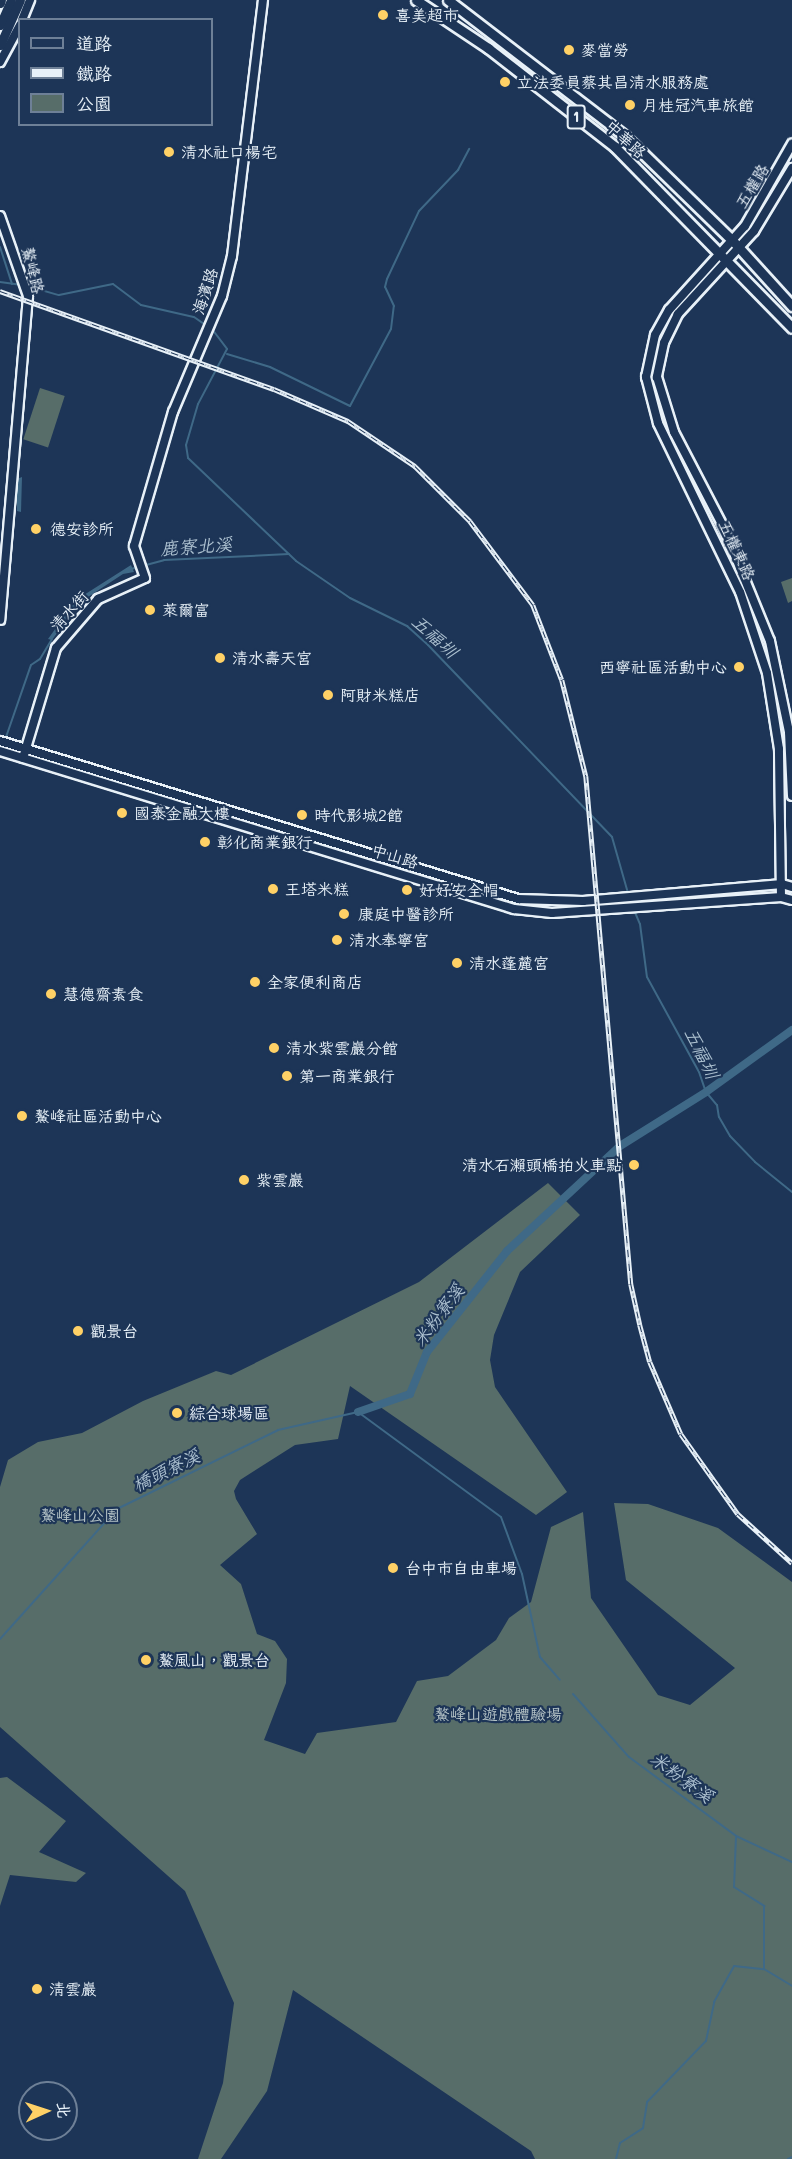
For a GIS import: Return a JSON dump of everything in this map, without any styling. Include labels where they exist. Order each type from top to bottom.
[{"type":"main road","points":[[0,25],[11,0]]},
{"type":"main road","points":[[0,45],[20,0]]},
{"type":"main road","name":"中華路","points":[[416,0],[488,48],[615,147],[792,328]]},
{"type":"main road","name":"中華路","points":[[448,0],[625,136],[737,244],[792,306]]},
{"type":"street","points":[[23,18],[30,0]]},
{"type":"street","name":"海濱路","points":[[145,579],[134,546],[173,412],[222,296],[232,256],[263,0]]},
{"type":"street","points":[[0,62],[18,29]]},
{"type":"street","name":"五權路","points":[[737,244],[792,144]]},
{"type":"street","name":"五權路","points":[[737,244],[792,168]]},
{"type":"street","name":"鰲峰路","points":[[0,216],[28,296],[0,620]]},
{"type":"street","name":"五權東路","points":[[737,244],[719,254],[669,310],[655,335],[646,377],[658,423],[740,592],[767,673],[780,749],[781,897]]},
{"type":"street","name":"五權東路","points":[[737,244],[727,262],[678,314],[664,343],[657,377],[674,432],[723,526],[770,641],[789,732],[792,796]]},
{"type":"street","name":"清水街","points":[[23,758],[56,648],[98,599],[145,579]]},
{"type":"street","name":"中山路","points":[[0,741],[518,899],[583,901],[782,884],[792,887]]},
{"type":"street","name":"中山路","points":[[0,751],[514,909],[552,913],[781,897],[792,900]]},
{"type":"street","points":[[781,897],[792,887]]},
{"type":"green space","points":[[40,388],[65,396],[48,447],[23,439]]},
{"type":"green space","points":[[792,578],[792,601],[788,603],[781,582]]},
{"type":"green space","points":[[548,1183],[580,1215],[520,1272],[494,1335],[490,1360],[495,1387],[567,1492],[536,1515],[350,1386],[338,1439],[295,1445],[240,1480],[234,1491],[236,1499],[257,1534],[220,1565],[241,1584],[257,1634],[275,1641],[287,1659],[286,1683],[264,1740],[305,1754],[317,1733],[396,1722],[417,1681],[448,1676],[496,1640],[509,1618],[531,1602],[551,1527],[583,1512],[591,1598],[658,1695],[690,1705],[735,1668],[626,1580],[614,1503],[648,1504],[718,1528],[792,1582],[792,2159],[535,2159],[531,2151],[293,1990],[267,2091],[221,2159],[198,2159],[223,2083],[234,2003],[185,1891],[0,1727],[0,1487],[8,1460],[38,1442],[82,1433],[143,1401],[216,1371],[231,1375],[419,1282]]},
{"type":"green space","points":[[7,1777],[66,1821],[39,1852],[86,1873],[76,1882],[10,1875],[0,1906],[0,1778]]},
{"type":"water","points":[[22,477],[21,512],[17,511],[17,479]]},
{"type":"water","points":[[131,565],[134,572],[123,574],[79,603],[52,640],[48,639],[76,600]]},
{"type":"waterway","points":[[227,354],[270,367],[350,406],[391,329],[394,306],[385,287],[387,279],[419,211],[458,170],[469,149]]},
{"type":"waterway","points":[[0,247],[12,284]]},
{"type":"waterway","name":"五福圳","points":[[0,282],[22,285]]},
{"type":"waterway","name":"五福圳","points":[[27,286],[59,295],[113,284],[141,305],[194,317],[207,326]]},
{"type":"waterway","name":"五福圳","points":[[212,329],[227,349],[198,404],[186,445],[188,458],[296,561],[350,598],[407,626],[428,645],[612,837],[628,893]]},
{"type":"waterway","name":"鹿寮北溪","points":[[131,569],[164,560],[289,554]]},
{"type":"waterway","name":"鹿寮北溪","points":[[5,740],[31,665],[40,659],[52,639]]},
{"type":"waterway","name":"五福圳","points":[[634,910],[640,924],[647,977],[699,1072],[706,1092],[717,1105],[719,1117],[730,1136],[755,1162],[792,1192]]},
{"type":"waterway","name":"米粉寮溪","points":[[358,1412],[410,1394],[427,1352],[507,1251],[620,1146],[706,1092],[792,1030]]},
{"type":"waterway","name":"橋頭寮溪","points":[[0,1639],[117,1509],[278,1430],[358,1412],[501,1517],[522,1574],[540,1657],[560,1680]]},
{"type":"waterway","name":"米粉寮溪","points":[[573,1694],[629,1757],[736,1836],[792,1862]]},
{"type":"waterway","points":[[736,1836],[734,1887],[764,1906],[764,1969],[792,1986]]},
{"type":"waterway","points":[[616,2159],[620,2143],[643,2128],[647,2102],[706,2041],[714,2002],[734,1966],[764,1969]]},
{"type":"waterway","points":[[788,2159],[792,2157]]},
{"type":"railway","points":[[0,291],[274,389],[348,421],[415,466],[470,521],[533,605],[562,680],[586,776],[631,1284],[650,1362],[681,1434],[738,1514],[792,1563]]},
{"type":"place","name":"喜美超市","points":[[383,15]]},
{"type":"place","name":"麥當勞","points":[[569,50]]},
{"type":"place","name":"立法委員蔡其昌清水服務處","points":[[505,82]]},
{"type":"place","name":"月桂冠汽車旅館","points":[[630,105]]},
{"type":"place","name":"清水社口楊宅","points":[[169,152]]},
{"type":"place","name":"德安診所","points":[[36,529]]},
{"type":"place","name":"萊爾富","points":[[150,610]]},
{"type":"place","name":"清水壽天宮","points":[[220,658]]},
{"type":"place","name":"西寧社區活動中心","points":[[739,667]]},
{"type":"place","name":"阿財米糕店","points":[[328,695]]},
{"type":"place","name":"國泰金融大樓","points":[[122,813]]},
{"type":"place","name":"時代影城2館","points":[[302,815]]},
{"type":"place","name":"彰化商業銀行","points":[[205,842]]},
{"type":"place","name":"王塔米糕","points":[[273,889]]},
{"type":"place","name":"好好安全帽","points":[[407,890]]},
{"type":"place","name":"康庭中醫診所","points":[[344,914]]},
{"type":"place","name":"清水奉寧宮","points":[[337,940]]},
{"type":"place","name":"清水蓬麓宮","points":[[457,963]]},
{"type":"place","name":"全家便利商店","points":[[255,982]]},
{"type":"place","name":"慧德齋素食","points":[[51,994]]},
{"type":"place","name":"清水紫雲巖分館","points":[[274,1048]]},
{"type":"place","name":"第一商業銀行","points":[[287,1076]]},
{"type":"place","name":"鰲峰社區活動中心","points":[[22,1116]]},
{"type":"place","name":"清水石瀨頭橋拍火車點","points":[[634,1165]]},
{"type":"place","name":"紫雲巖","points":[[244,1180]]},
{"type":"place","name":"觀景台","points":[[78,1331]]},
{"type":"place","name":"綜合球場區","points":[[177,1413]]},
{"type":"place","name":"台中市自由車場","points":[[393,1568]]},
{"type":"place","name":"鰲風山，觀景台","points":[[146,1660]]},
{"type":"place","name":"清雲巖","points":[[37,1989]]},
{"type":"park label","name":"鰲峰山公園","points":[[80,1515]]},
{"type":"park label","name":"鰲峰山遊戲體驗場","points":[[498,1714]]}]
